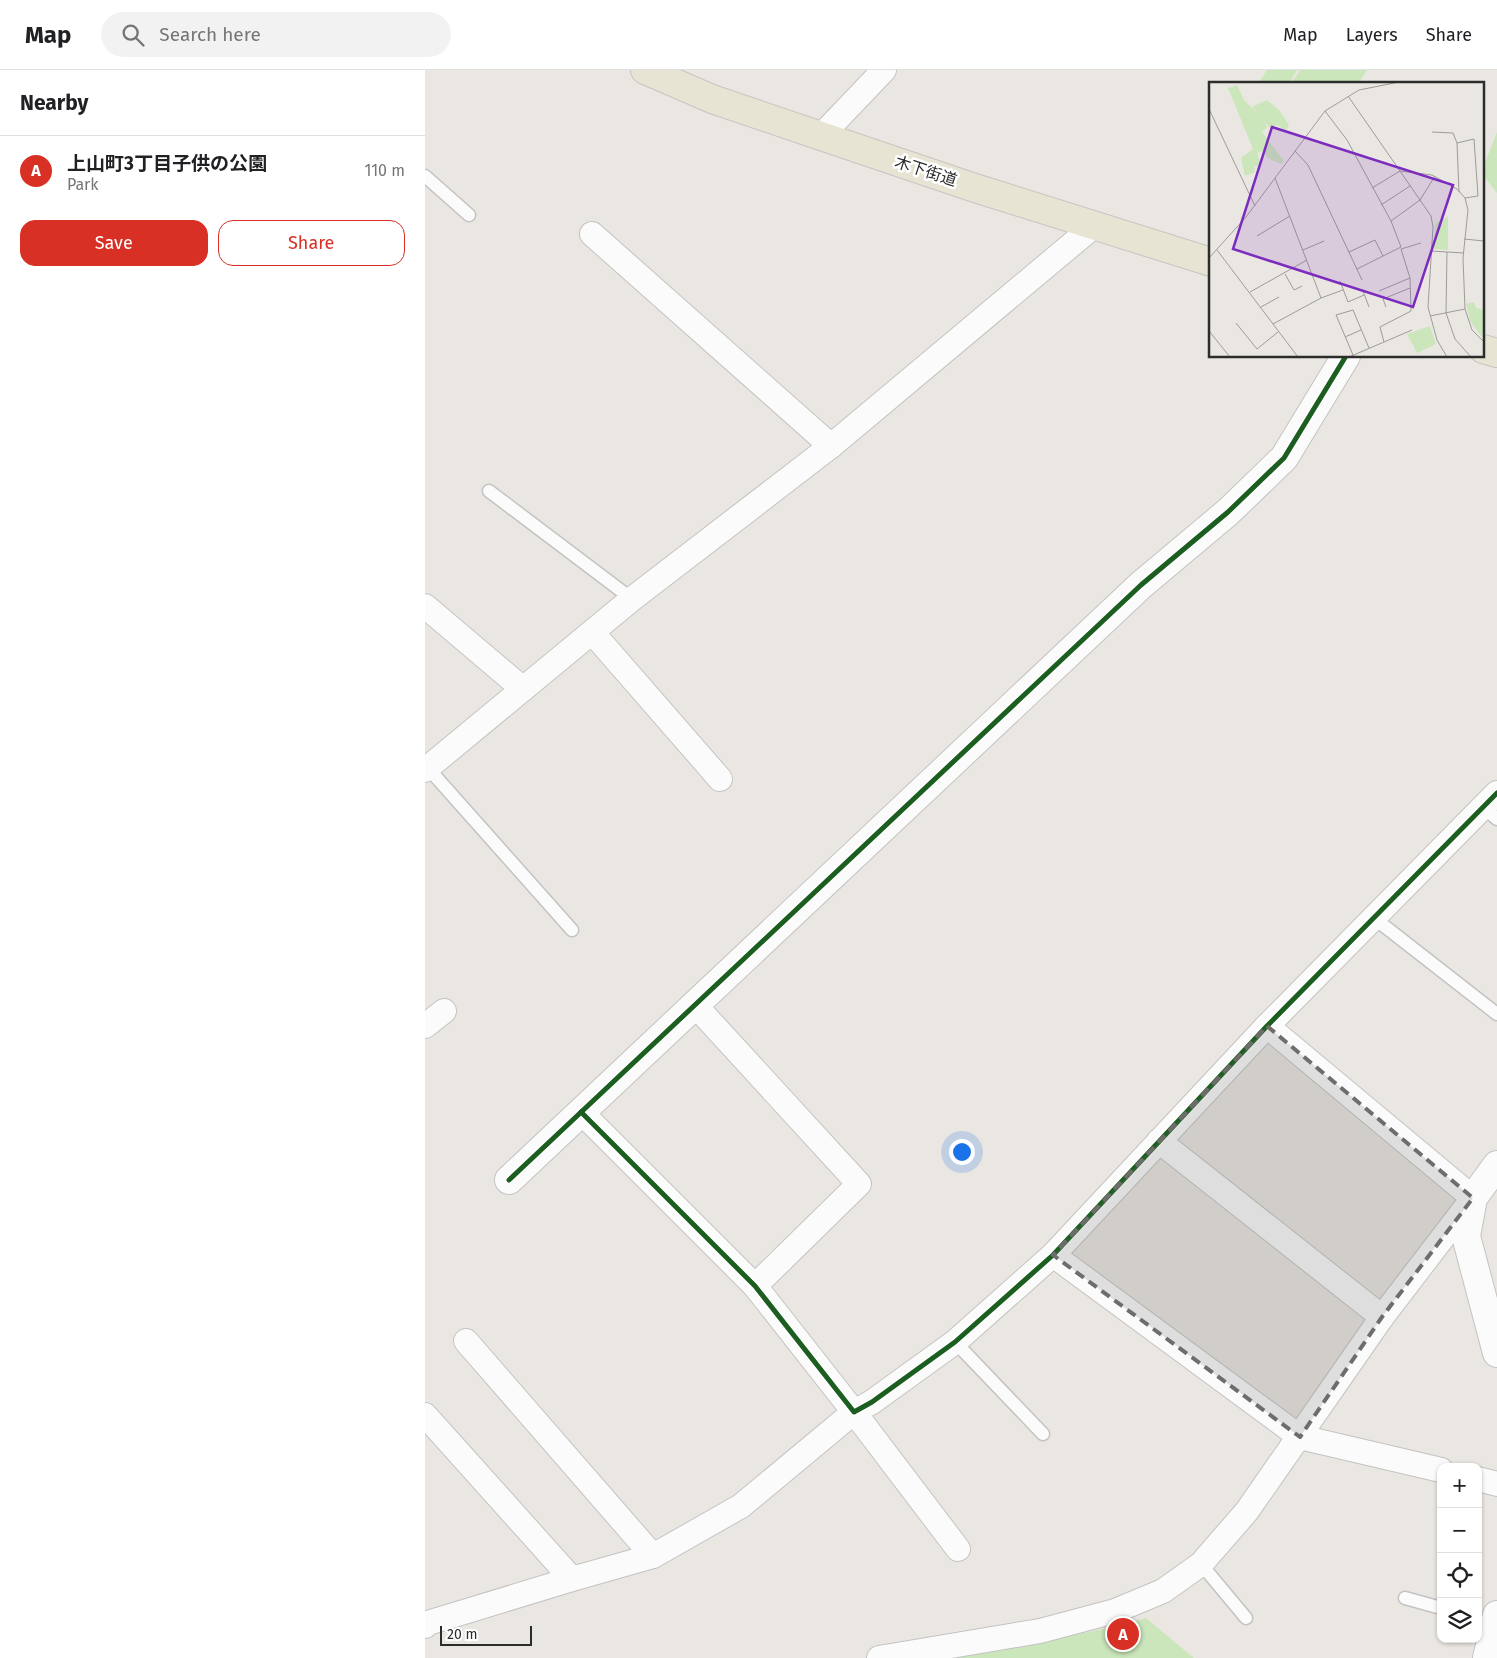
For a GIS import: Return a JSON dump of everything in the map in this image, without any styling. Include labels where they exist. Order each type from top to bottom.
[{"type":"main road","name":"木下街道","points":[[645,70],[712,99],[821,136],[975,188],[1209,261]]},
{"type":"main road","points":[[1485,350],[1497,354]]},
{"type":"street","points":[[821,136],[884,70]]},
{"type":"street","points":[[427,769],[632,599],[831,446],[1095,225]]},
{"type":"street","points":[[592,234],[831,446]]},
{"type":"street","points":[[509,1180],[1127,598],[1228,512],[1284,458],[1345,358]]},
{"type":"street","points":[[425,606],[523,689]]},
{"type":"street","points":[[592,632],[720,779]]},
{"type":"street","points":[[425,1626],[428,1623],[653,1556],[741,1506],[854,1412],[872,1402],[955,1342],[1053,1255],[1267,1026],[1374,918],[1492,806]]},
{"type":"street","points":[[695,1005],[859,1184],[755,1286]]},
{"type":"street","points":[[425,1026],[444,1011]]},
{"type":"street","points":[[1267,1026],[1473,1198]]},
{"type":"street","points":[[581,1112],[755,1286],[958,1549]]},
{"type":"street","points":[[1159,1141],[1382,1317]]},
{"type":"street","points":[[879,1658],[923,1654],[1040,1631],[1115,1611],[1163,1591],[1201,1564],[1247,1511],[1382,1317],[1497,1166]]},
{"type":"street","points":[[1473,1198],[1466,1236],[1496,1342]]},
{"type":"street","points":[[1053,1255],[1300,1437],[1437,1469]]},
{"type":"street","points":[[466,1341],[653,1556]]},
{"type":"street","points":[[425,1415],[572,1579]]},
{"type":"street","points":[[1482,1480],[1497,1484]]},
{"type":"street","points":[[1487,1658],[1493,1620]]},
{"type":"lane","points":[[425,176],[469,215]]},
{"type":"lane","points":[[489,490],[632,599]]},
{"type":"lane","points":[[427,769],[572,930]]},
{"type":"lane","points":[[1374,918],[1497,1014]]},
{"type":"lane","points":[[955,1342],[1043,1434]]},
{"type":"lane","points":[[1201,1564],[1246,1618]]},
{"type":"lane","points":[[1405,1598],[1437,1607]]},
{"type":"highlighted area","points":[[1267,1026],[1473,1198],[1382,1317],[1300,1437],[1053,1255]]},
{"type":"green space","points":[[1267,70],[1297,70],[1290,82],[1259,82]]},
{"type":"green space","points":[[1300,70],[1367,70],[1359,82],[1292,82]]},
{"type":"green space","points":[[1497,132],[1497,193],[1485,178],[1485,163]]},
{"type":"green space","points":[[1146,1618],[1194,1658],[956,1658],[959,1654],[1100,1630]]},
{"type":"cycle path","points":[[509,1180],[1141,585],[1228,512],[1284,458],[1345,358]]},
{"type":"cycle path","points":[[581,1112],[755,1286],[854,1412],[872,1402],[955,1342],[1053,1255],[1267,1026],[1497,793]]},
{"type":"place","name":"上山町3丁目子供の公園","points":[[1123,1634]]}]
